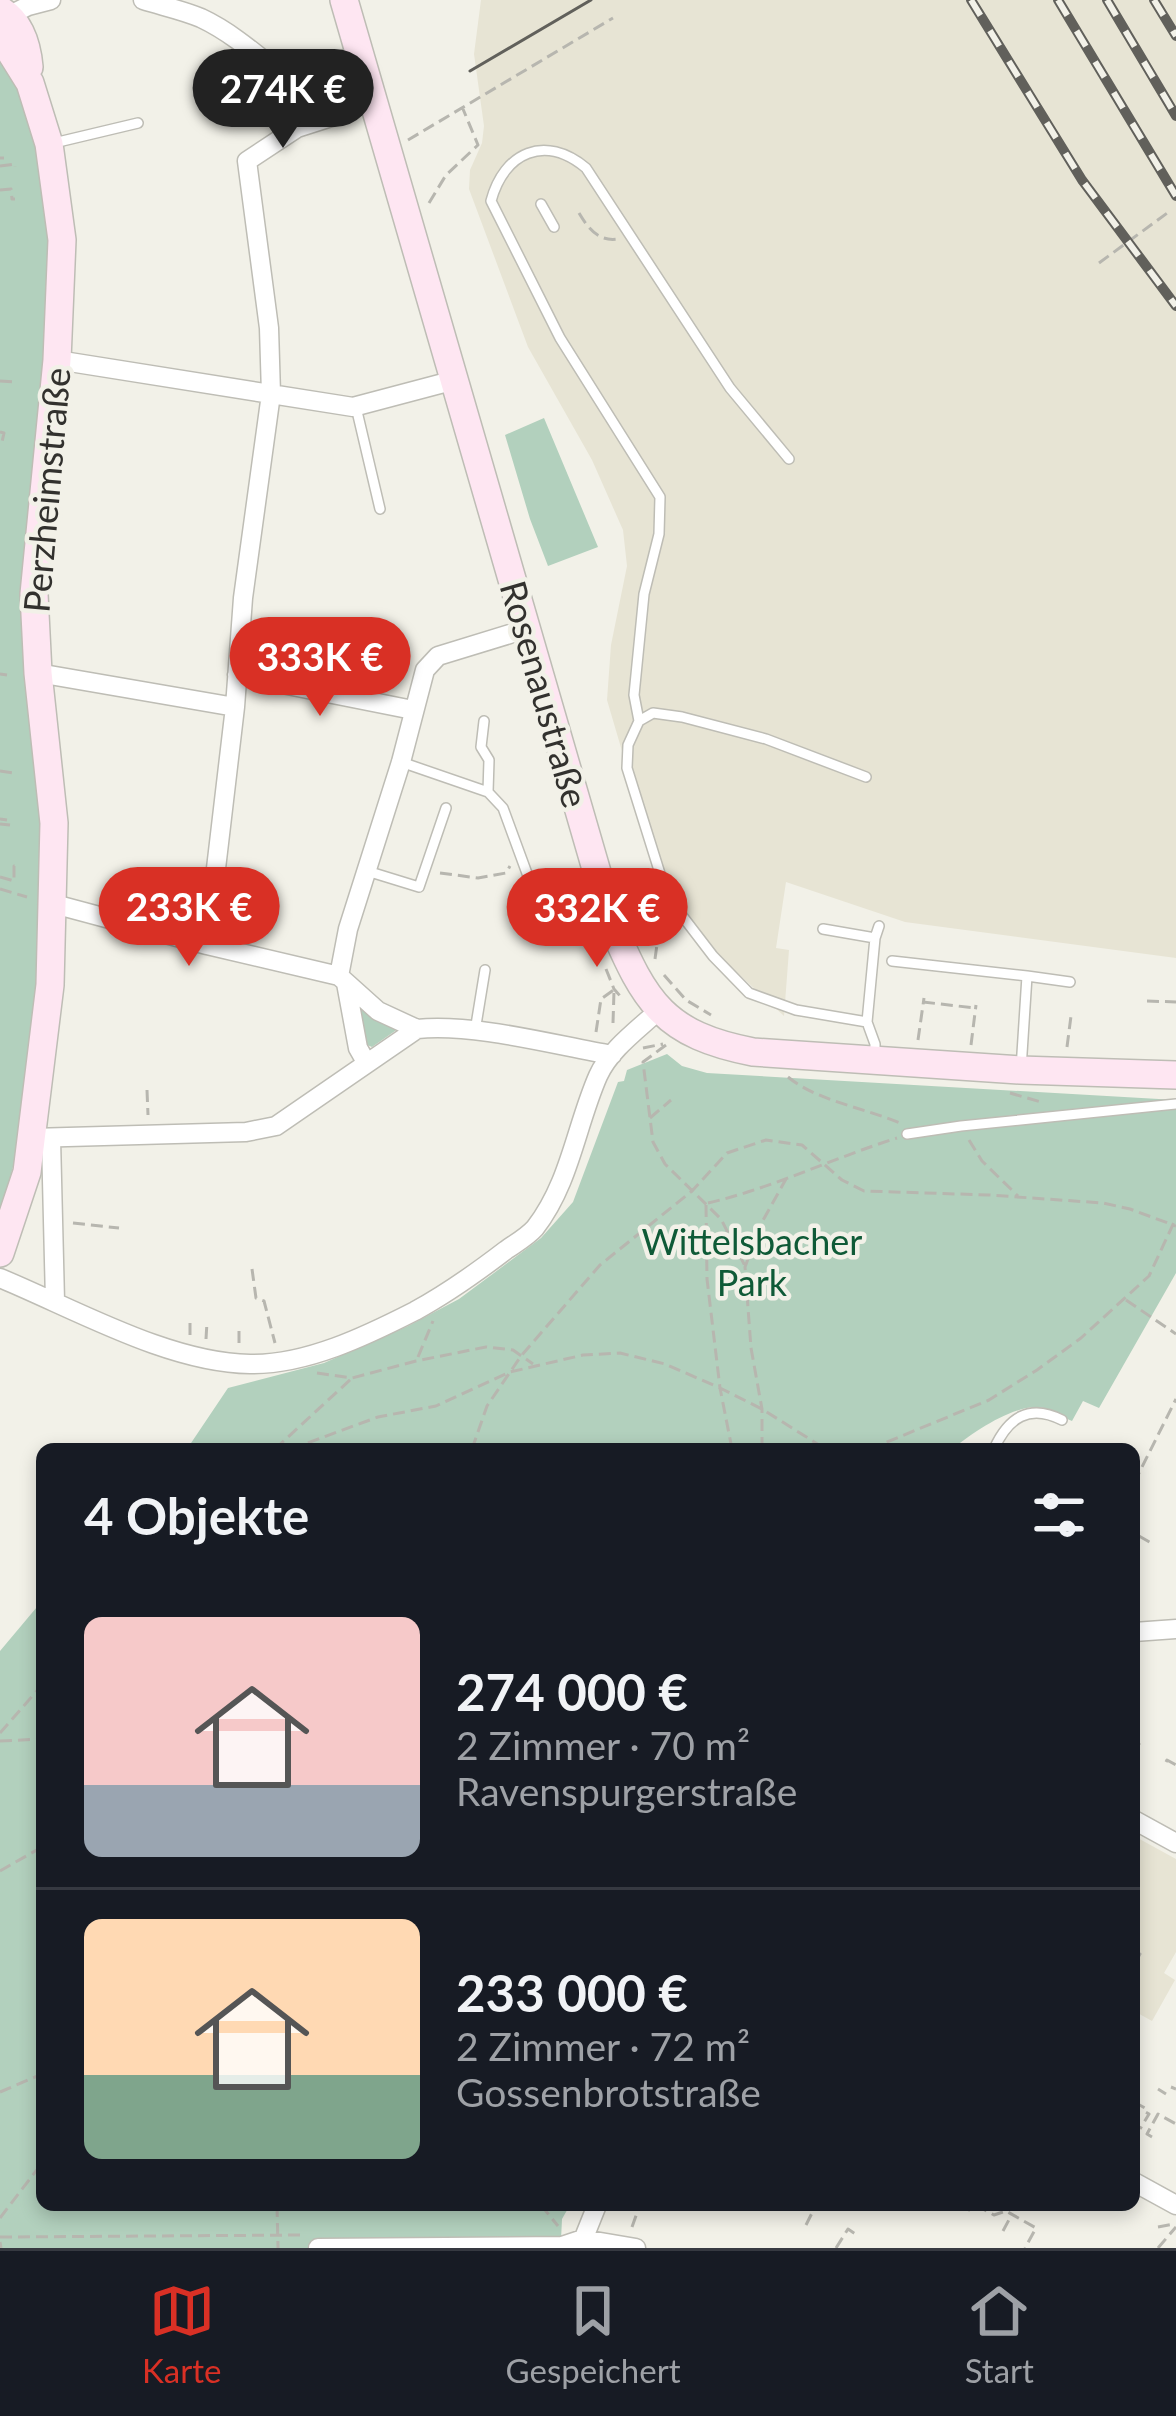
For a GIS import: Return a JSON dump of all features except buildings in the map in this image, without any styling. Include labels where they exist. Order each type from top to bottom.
[{"type":"main road","name":"Rosenaustraße","points":[[344,0],[612,924],[647,996],[694,1036],[753,1052],[1176,1075]]},
{"type":"main road","name":"Perzheimstraße","points":[[0,1253],[42,1138],[54,823],[34,594],[57,360],[62,240],[49,144],[30,83],[24,41],[2,20]]},
{"type":"street","points":[[2,20],[51,0]]},
{"type":"street","points":[[143,0],[203,19],[283,76],[297,128]]},
{"type":"street","points":[[283,76],[359,56]]},
{"type":"street","points":[[207,945],[236,706],[243,598],[271,394],[269,328],[247,161],[297,128],[346,112]]},
{"type":"street","points":[[57,360],[356,407],[455,380]]},
{"type":"street","points":[[366,1062],[358,1048],[342,979],[348,929],[425,670],[438,656],[526,629]]},
{"type":"street","points":[[38,673],[236,706]]},
{"type":"street","points":[[237,675],[413,710]]},
{"type":"street","points":[[54,904],[342,979],[379,1011],[417,1029]]},
{"type":"street","points":[[0,1278],[203,1359],[252,1364],[329,1348],[454,1290],[533,1231],[570,1160],[603,1053],[660,1009]]},
{"type":"street","points":[[42,1138],[246,1132],[276,1126],[417,1029],[475,1031],[603,1053]]},
{"type":"street","name":"Perzheimstraße","points":[[42,1138],[53,1220],[55,1301]]},
{"type":"street","points":[[1140,1632],[1176,1629]]},
{"type":"street","points":[[1140,1823],[1176,1843]]},
{"type":"street","points":[[1140,2185],[1176,2206]]},
{"type":"street","points":[[318,2248],[562,2246],[591,2211]]},
{"type":"street","points":[[570,2236],[636,2248]]},
{"type":"lane","points":[[49,144],[138,123]]},
{"type":"lane","points":[[789,458],[730,388],[586,168],[574,158],[549,150],[520,156],[500,176],[491,202],[560,338],[660,496],[659,534],[644,594],[634,695],[639,721],[628,745],[627,768],[667,896],[712,956],[749,993],[796,1010],[867,1022]]},
{"type":"lane","points":[[541,204],[554,227]]},
{"type":"lane","points":[[502,226],[514,221]]},
{"type":"lane","points":[[356,407],[380,509]]},
{"type":"lane","points":[[639,721],[653,713],[682,717],[766,739],[866,777]]},
{"type":"lane","points":[[484,722],[488,792]]},
{"type":"lane","points":[[401,762],[488,792],[503,808],[532,887]]},
{"type":"lane","points":[[365,870],[419,887],[446,808]]},
{"type":"lane","points":[[823,929],[877,932],[867,1022],[875,1059]]},
{"type":"lane","points":[[892,961],[1070,982]]},
{"type":"lane","points":[[475,1031],[485,970]]},
{"type":"lane","points":[[1020,1070],[1028,976]]},
{"type":"lane","points":[[906,1130],[1176,1104]]},
{"type":"lane","points":[[997,1443],[1014,1419],[1043,1412],[1062,1420]]},
{"type":"path","points":[[410,140],[613,18]]},
{"type":"path","points":[[428,205],[446,175],[478,145],[462,108]]},
{"type":"path","points":[[0,166],[15,167]]},
{"type":"path","points":[[0,190],[11,189],[15,199]]},
{"type":"path","points":[[1099,263],[1170,211]]},
{"type":"path","points":[[579,213],[590,232],[609,240],[629,234]]},
{"type":"path","points":[[0,381],[14,382]]},
{"type":"path","points":[[0,433],[4,433],[2,442]]},
{"type":"path","points":[[0,771],[14,773]]},
{"type":"path","points":[[426,868],[456,878],[495,876],[506,873],[520,850]]},
{"type":"path","points":[[0,877],[14,881],[17,867]]},
{"type":"path","points":[[0,890],[54,904]]},
{"type":"path","points":[[654,963],[667,896]]},
{"type":"path","points":[[614,989],[603,1053],[601,999],[614,989]]},
{"type":"path","points":[[917,1040],[923,1000],[976,1006],[971,1045]]},
{"type":"path","points":[[1147,1001],[1176,1002]]},
{"type":"path","points":[[1067,1045],[1071,1016]]},
{"type":"path","points":[[670,1042],[643,1062],[653,1142],[665,1164],[722,1220],[746,1268]]},
{"type":"path","points":[[778,1067],[813,1093],[872,1110],[906,1130]]},
{"type":"path","points":[[147,1090],[148,1135]]},
{"type":"path","points":[[998,1090],[1057,1106]]},
{"type":"path","points":[[650,1118],[671,1100]]},
{"type":"path","points":[[961,1126],[982,1161],[1019,1197]]},
{"type":"path","points":[[706,1203],[786,1179],[906,1130]]},
{"type":"path","points":[[474,1443],[487,1406],[521,1356],[600,1265],[692,1191],[727,1153],[766,1141],[802,1145],[842,1180],[864,1191],[1103,1203],[1175,1223],[1149,1276],[1081,1338],[988,1400],[885,1443]]},
{"type":"path","points":[[763,1443],[746,1308],[746,1268],[762,1222],[786,1179]]},
{"type":"path","points":[[706,1203],[707,1279],[731,1443]]},
{"type":"path","points":[[53,1220],[119,1228]]},
{"type":"path","points":[[252,1269],[256,1298],[263,1301],[276,1349]]},
{"type":"path","points":[[416,1361],[434,1318],[454,1290]]},
{"type":"path","points":[[1124,1300],[1176,1334]]},
{"type":"path","points":[[307,1372],[352,1378],[486,1347],[513,1350],[535,1365]]},
{"type":"path","points":[[307,1443],[378,1418],[436,1406],[510,1372],[583,1355],[620,1353],[665,1364],[720,1388],[815,1443]]},
{"type":"path","points":[[282,1443],[352,1378]]},
{"type":"path","points":[[1140,1471],[1176,1399]]},
{"type":"path","points":[[1140,1537],[1153,1544]]},
{"type":"path","points":[[0,1733],[36,1692]]},
{"type":"path","points":[[0,1741],[36,1739]]},
{"type":"path","points":[[1166,1762],[1176,1766]]},
{"type":"path","points":[[0,1871],[36,1850]]},
{"type":"path","points":[[0,2092],[36,2077]]},
{"type":"path","points":[[1158,2090],[1166,2094]]},
{"type":"path","points":[[1140,2105],[1149,2114],[1140,2129]]},
{"type":"path","points":[[1152,2137],[1147,2134],[1158,2114],[1176,2124]]},
{"type":"path","points":[[0,2218],[36,2170]]},
{"type":"path","points":[[277,2211],[278,2248]]},
{"type":"path","points":[[545,2211],[570,2236]]},
{"type":"path","points":[[632,2227],[638,2211]]},
{"type":"path","points":[[806,2225],[813,2211]]},
{"type":"path","points":[[1006,2211],[1036,2228],[1025,2248]]},
{"type":"path","points":[[1003,2231],[1012,2215]]},
{"type":"path","points":[[1158,2227],[1176,2225]]},
{"type":"path","points":[[1158,2248],[1176,2225]]},
{"type":"path","points":[[836,2248],[848,2229],[857,2235]]},
{"type":"path","points":[[0,2242],[42,2236],[301,2235]]},
{"type":"path","points":[[42,2236],[43,2248]]},
{"type":"shaded area","points":[[481,0],[1176,0],[1176,958],[905,922],[786,882],[776,948],[789,950],[784,1016],[678,914],[607,700],[611,645],[627,566],[623,530],[592,460],[528,347],[469,189],[484,126],[474,54]]},
{"type":"shaded area","points":[[1140,1839],[1176,1859],[1176,1952],[1164,1973],[1175,1980],[1152,2021],[1140,2014]]},
{"type":"green space","points":[[0,60],[23,85],[50,207],[47,898],[21,1138],[0,1214]]},
{"type":"green space","points":[[544,418],[598,547],[548,566],[505,435]]},
{"type":"green space","points":[[361,1010],[395,1031],[372,1047],[365,1044]]},
{"type":"green space","name":"Wittelsbacher Park","points":[[667,1054],[682,1066],[707,1073],[1176,1100],[1176,1273],[1099,1408],[1083,1401],[1072,1421],[1044,1408],[1022,1409],[961,1443],[191,1443],[228,1388],[324,1363],[408,1326],[459,1299],[541,1238],[573,1202],[618,1082],[624,1081],[627,1070]]},
{"type":"green space","points":[[36,1608],[36,2211],[567,2211],[561,2240],[547,2248],[0,2248],[0,1651]]},
{"type":"tram line","points":[[470,71],[591,0]]},
{"type":"railway","points":[[971,0],[1082,180],[1176,306]]},
{"type":"railway","points":[[1058,0],[1176,196]]},
{"type":"railway","points":[[1107,0],[1176,116]]},
{"type":"railway","points":[[1154,0],[1176,36]]}]
